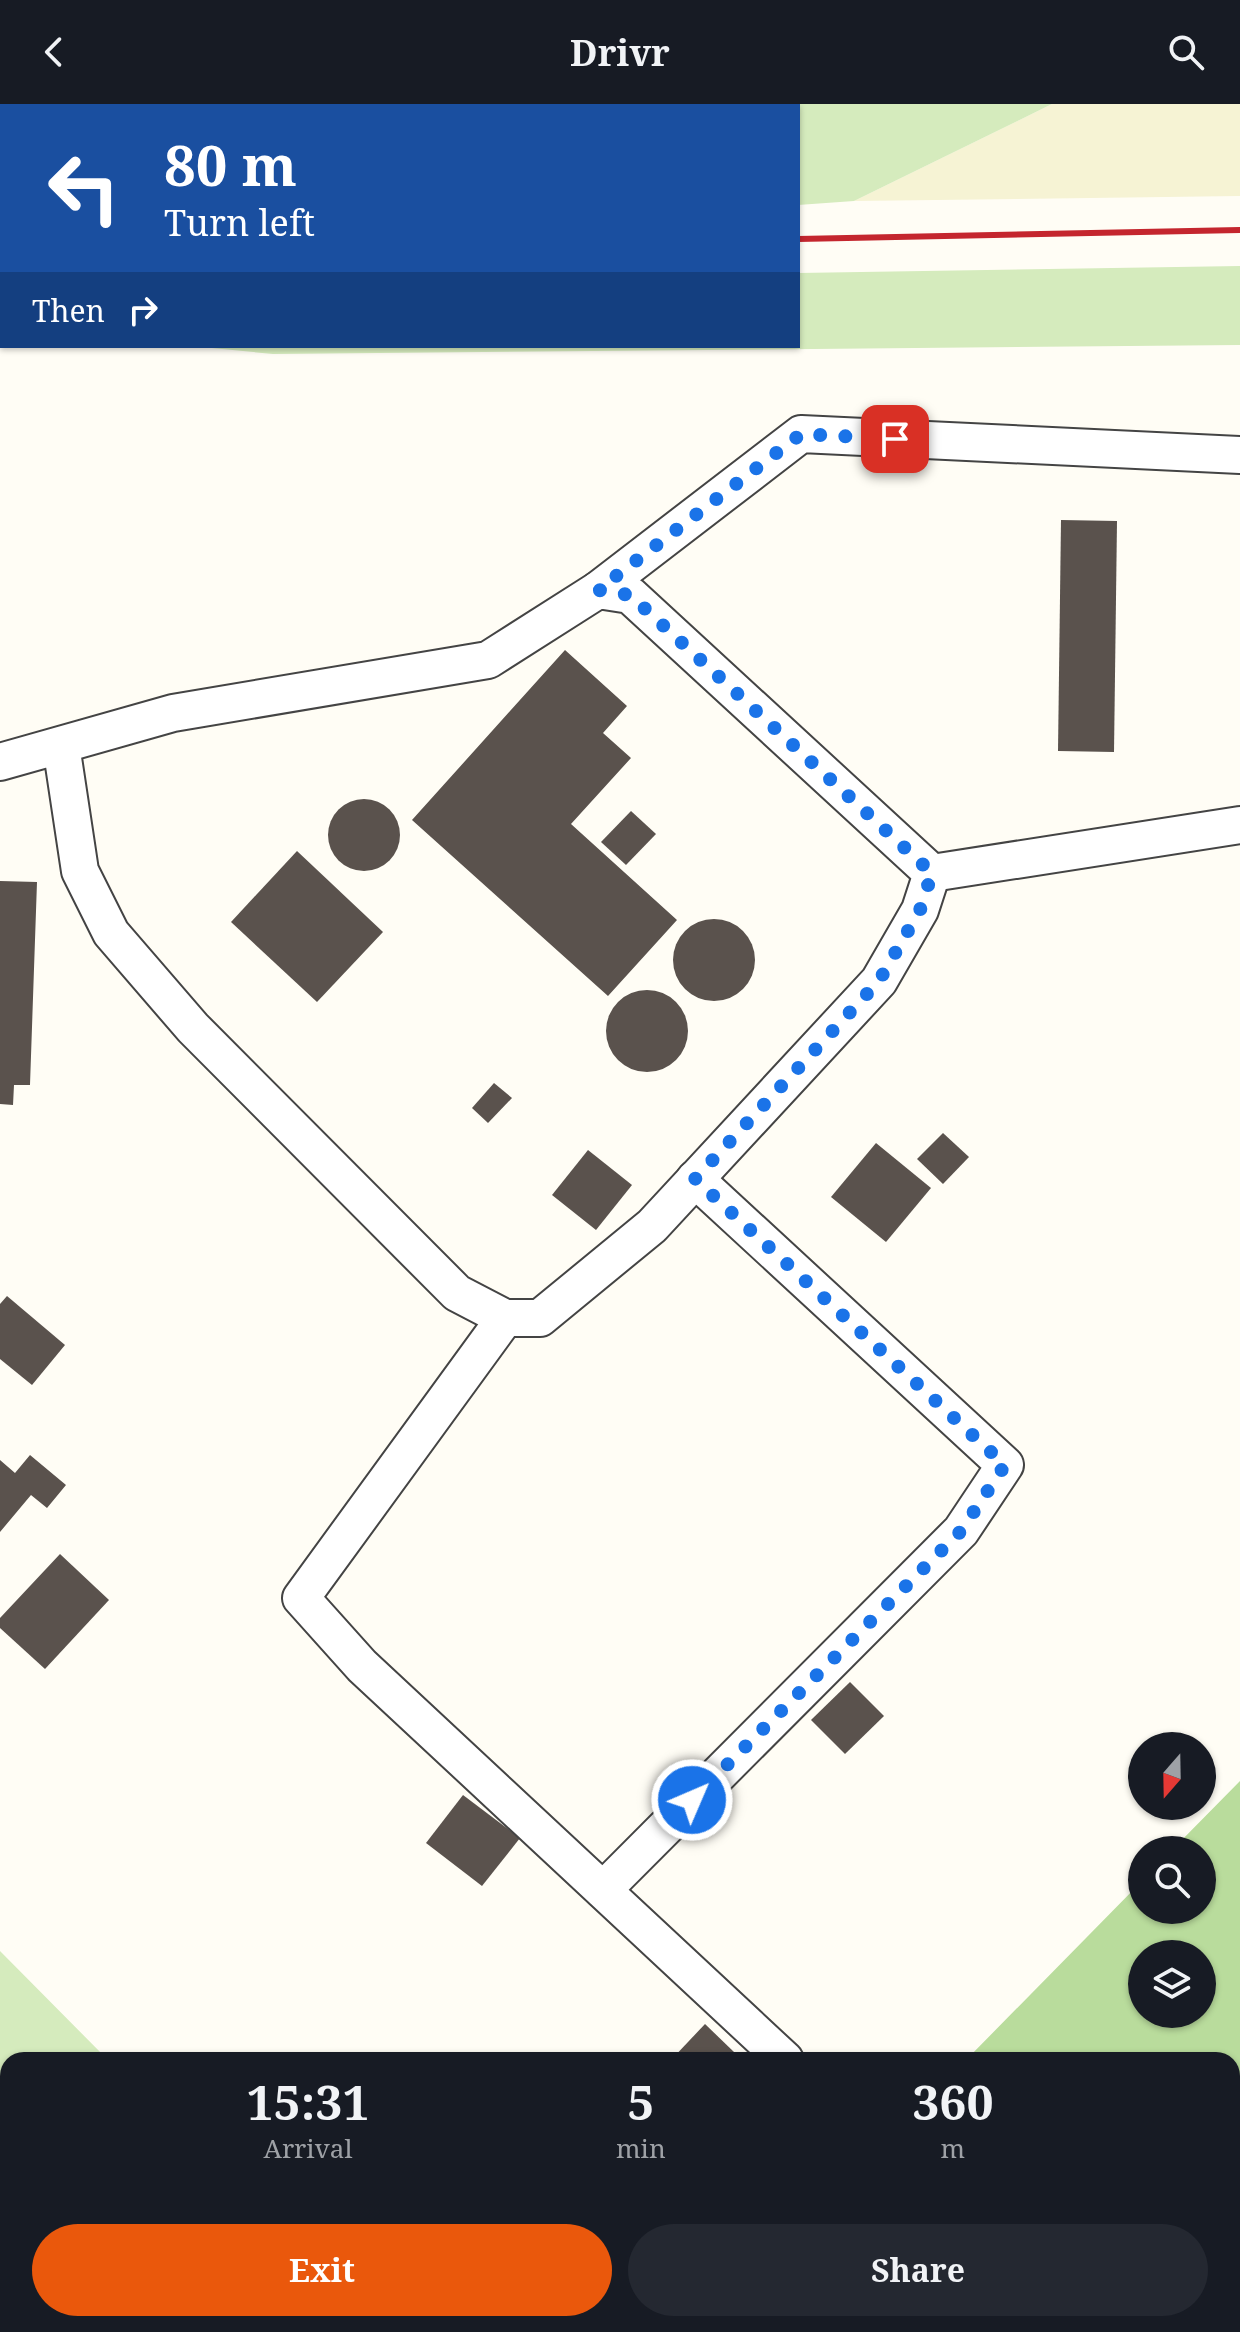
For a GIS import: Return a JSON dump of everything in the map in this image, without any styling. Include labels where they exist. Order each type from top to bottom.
[{"type":"street","points":[[0,762],[173,713],[488,660],[598,590],[801,434],[1240,455]]},
{"type":"street","points":[[598,590],[630,595],[932,873]]},
{"type":"street","points":[[61,745],[80,871],[111,933],[193,1028],[457,1293],[505,1318],[540,1318],[652,1226],[879,981],[920,910],[932,873]]},
{"type":"street","points":[[932,873],[1240,825]]},
{"type":"street","points":[[603,1890],[961,1531],[1005,1465],[695,1179]]},
{"type":"street","points":[[505,1318],[301,1598],[362,1666],[776,2052]]},
{"type":"shaded area","points":[[1052,104],[1240,104],[1240,196],[854,201]]},
{"type":"green space","points":[[800,104],[1052,104],[854,201],[800,205]]},
{"type":"green space","points":[[1240,266],[1240,345],[273,354],[212,348],[800,348],[800,273]]},
{"type":"green space","points":[[1240,1781],[1240,2052],[974,2052],[1128,1895],[1128,1924],[1216,1924],[1216,1836],[1186,1836],[1202,1820],[1216,1820],[1216,1805]]},
{"type":"green space","points":[[0,1951],[100,2052],[0,2052]]},
{"type":"building","points":[[1061,520],[1117,521],[1114,752],[1058,751]]},
{"type":"building","points":[[565,650],[627,706],[603,733],[631,758],[571,824],[677,920],[608,996],[412,820]]},
{"type":"building","points":[[364,799],[384,805],[394,815],[400,835],[394,855],[384,865],[364,871],[344,865],[334,855],[328,835],[334,815],[344,805]]},
{"type":"building","points":[[631,811],[656,834],[626,865],[601,842]]},
{"type":"building","points":[[297,851],[383,932],[317,1002],[231,922]]},
{"type":"building","points":[[0,881],[37,882],[30,1085],[14,1085],[13,1105],[0,1104]]},
{"type":"building","points":[[706,919],[722,919],[737,926],[748,937],[755,960],[752,976],[743,989],[722,1001],[706,1001],[691,994],[680,983],[673,968],[673,952],[680,937],[691,926]]},
{"type":"building","points":[[639,990],[655,990],[670,997],[681,1008],[688,1031],[685,1047],[676,1060],[655,1072],[639,1072],[624,1065],[613,1054],[606,1039],[606,1023],[613,1008],[624,997]]},
{"type":"building","points":[[494,1083],[512,1098],[488,1123],[472,1108]]},
{"type":"building","points":[[943,1133],[969,1157],[943,1184],[917,1159]]},
{"type":"building","points":[[876,1143],[931,1188],[886,1242],[831,1197]]},
{"type":"building","points":[[588,1150],[632,1185],[596,1230],[552,1195]]},
{"type":"building","points":[[7,1296],[65,1345],[32,1385],[0,1359],[0,1304]]},
{"type":"building","points":[[30,1455],[66,1485],[47,1508],[31,1495],[0,1532],[0,1460],[15,1473]]},
{"type":"building","points":[[60,1554],[109,1600],[45,1669],[0,1628],[0,1618]]},
{"type":"building","points":[[850,1682],[884,1716],[845,1754],[811,1720]]},
{"type":"building","points":[[463,1795],[520,1838],[482,1886],[426,1843]]},
{"type":"building","points":[[705,2024],[734,2052],[679,2052]]},
{"type":"railway","points":[[800,239],[1240,230]]},
{"type":"route","points":[[692,1800],[961,1531],[1005,1465],[695,1179],[879,981],[920,910],[932,873],[630,595],[598,590],[801,434],[895,439]]}]
